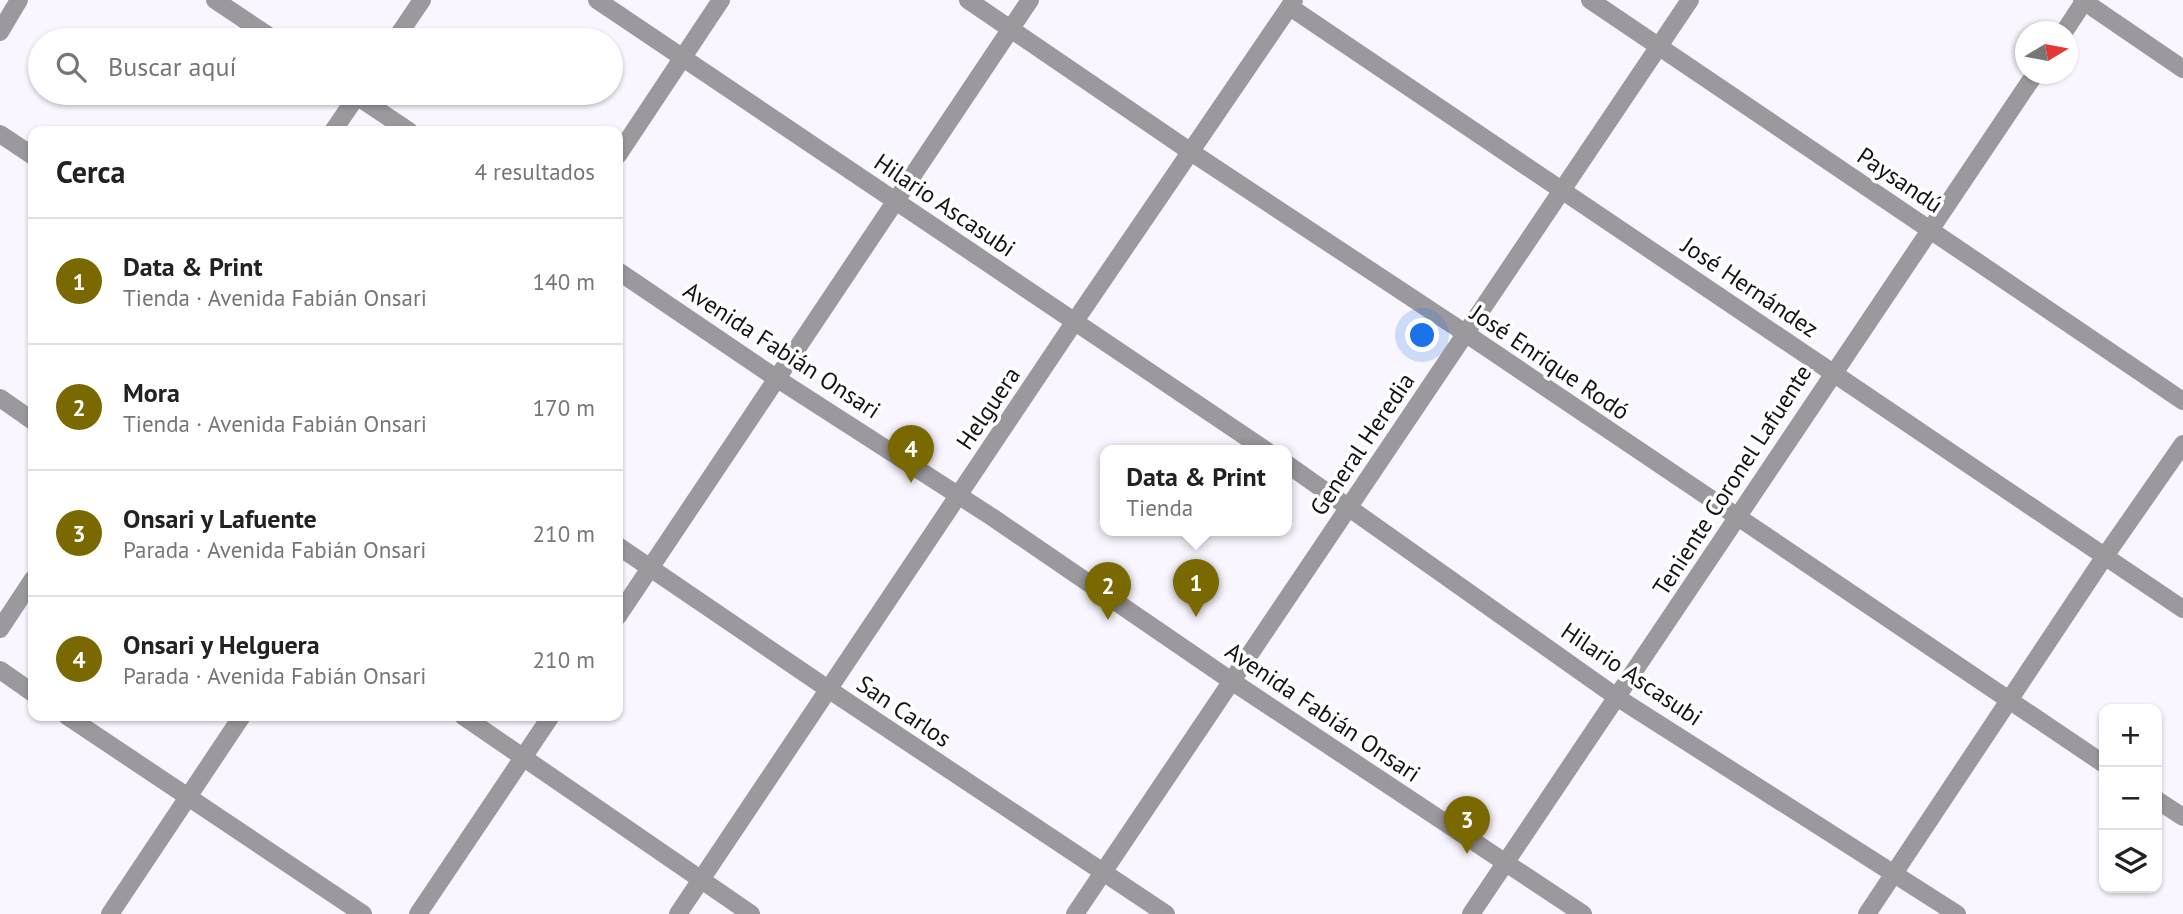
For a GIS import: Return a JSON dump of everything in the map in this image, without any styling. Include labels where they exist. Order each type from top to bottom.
[{"type":"street","points":[[0,32],[19,0]]},
{"type":"street","points":[[215,0],[257,28]]},
{"type":"street","points":[[402,28],[422,0]]},
{"type":"street","name":"Hilario Ascasubi","points":[[597,0],[1258,445]]},
{"type":"street","points":[[623,147],[721,0]]},
{"type":"street","name":"José Enrique Rodó","points":[[968,0],[2099,761]]},
{"type":"street","points":[[623,608],[1030,0]]},
{"type":"street","name":"Paysandú","points":[[1590,0],[2183,401]]},
{"type":"street","name":"General Heredia","points":[[1075,914],[1690,0]]},
{"type":"street","points":[[2071,21],[2083,1],[2183,69]]},
{"type":"street","name":"Helguera","points":[[678,914],[1075,321],[1292,3]]},
{"type":"street","name":"José Hernández","points":[[1292,3],[1562,190],[2183,609]]},
{"type":"street","name":"Teniente Coronel Lafuente","points":[[1471,914],[2028,84]]},
{"type":"street","points":[[335,126],[349,105]]},
{"type":"street","points":[[372,105],[402,126]]},
{"type":"street","points":[[0,134],[28,153]]},
{"type":"street","name":"Avenida Fabián Onsari","points":[[623,274],[776,378],[959,495],[1233,682],[1583,914]]},
{"type":"street","points":[[0,398],[28,418]]},
{"type":"street","points":[[1867,914],[2105,556],[2183,444]]},
{"type":"street","name":"Hilario Ascasubi","points":[[1292,467],[1618,698],[1957,914]]},
{"type":"street","name":"San Carlos","points":[[623,549],[828,690],[1166,914]]},
{"type":"street","points":[[0,629],[28,587]]},
{"type":"street","points":[[0,670],[28,690]]},
{"type":"street","points":[[74,721],[363,914]]},
{"type":"street","points":[[110,914],[239,721]]},
{"type":"street","points":[[470,721],[751,914]]},
{"type":"street","points":[[418,914],[548,721]]},
{"type":"street","points":[[2162,803],[2183,817]]},
{"type":"place","name":"Onsari y Helguera","points":[[911,483]]},
{"type":"place","name":"Data & Print","points":[[1196,617]]},
{"type":"place","name":"Mora","points":[[1108,620]]},
{"type":"place","name":"Onsari y Lafuente","points":[[1467,854]]}]
